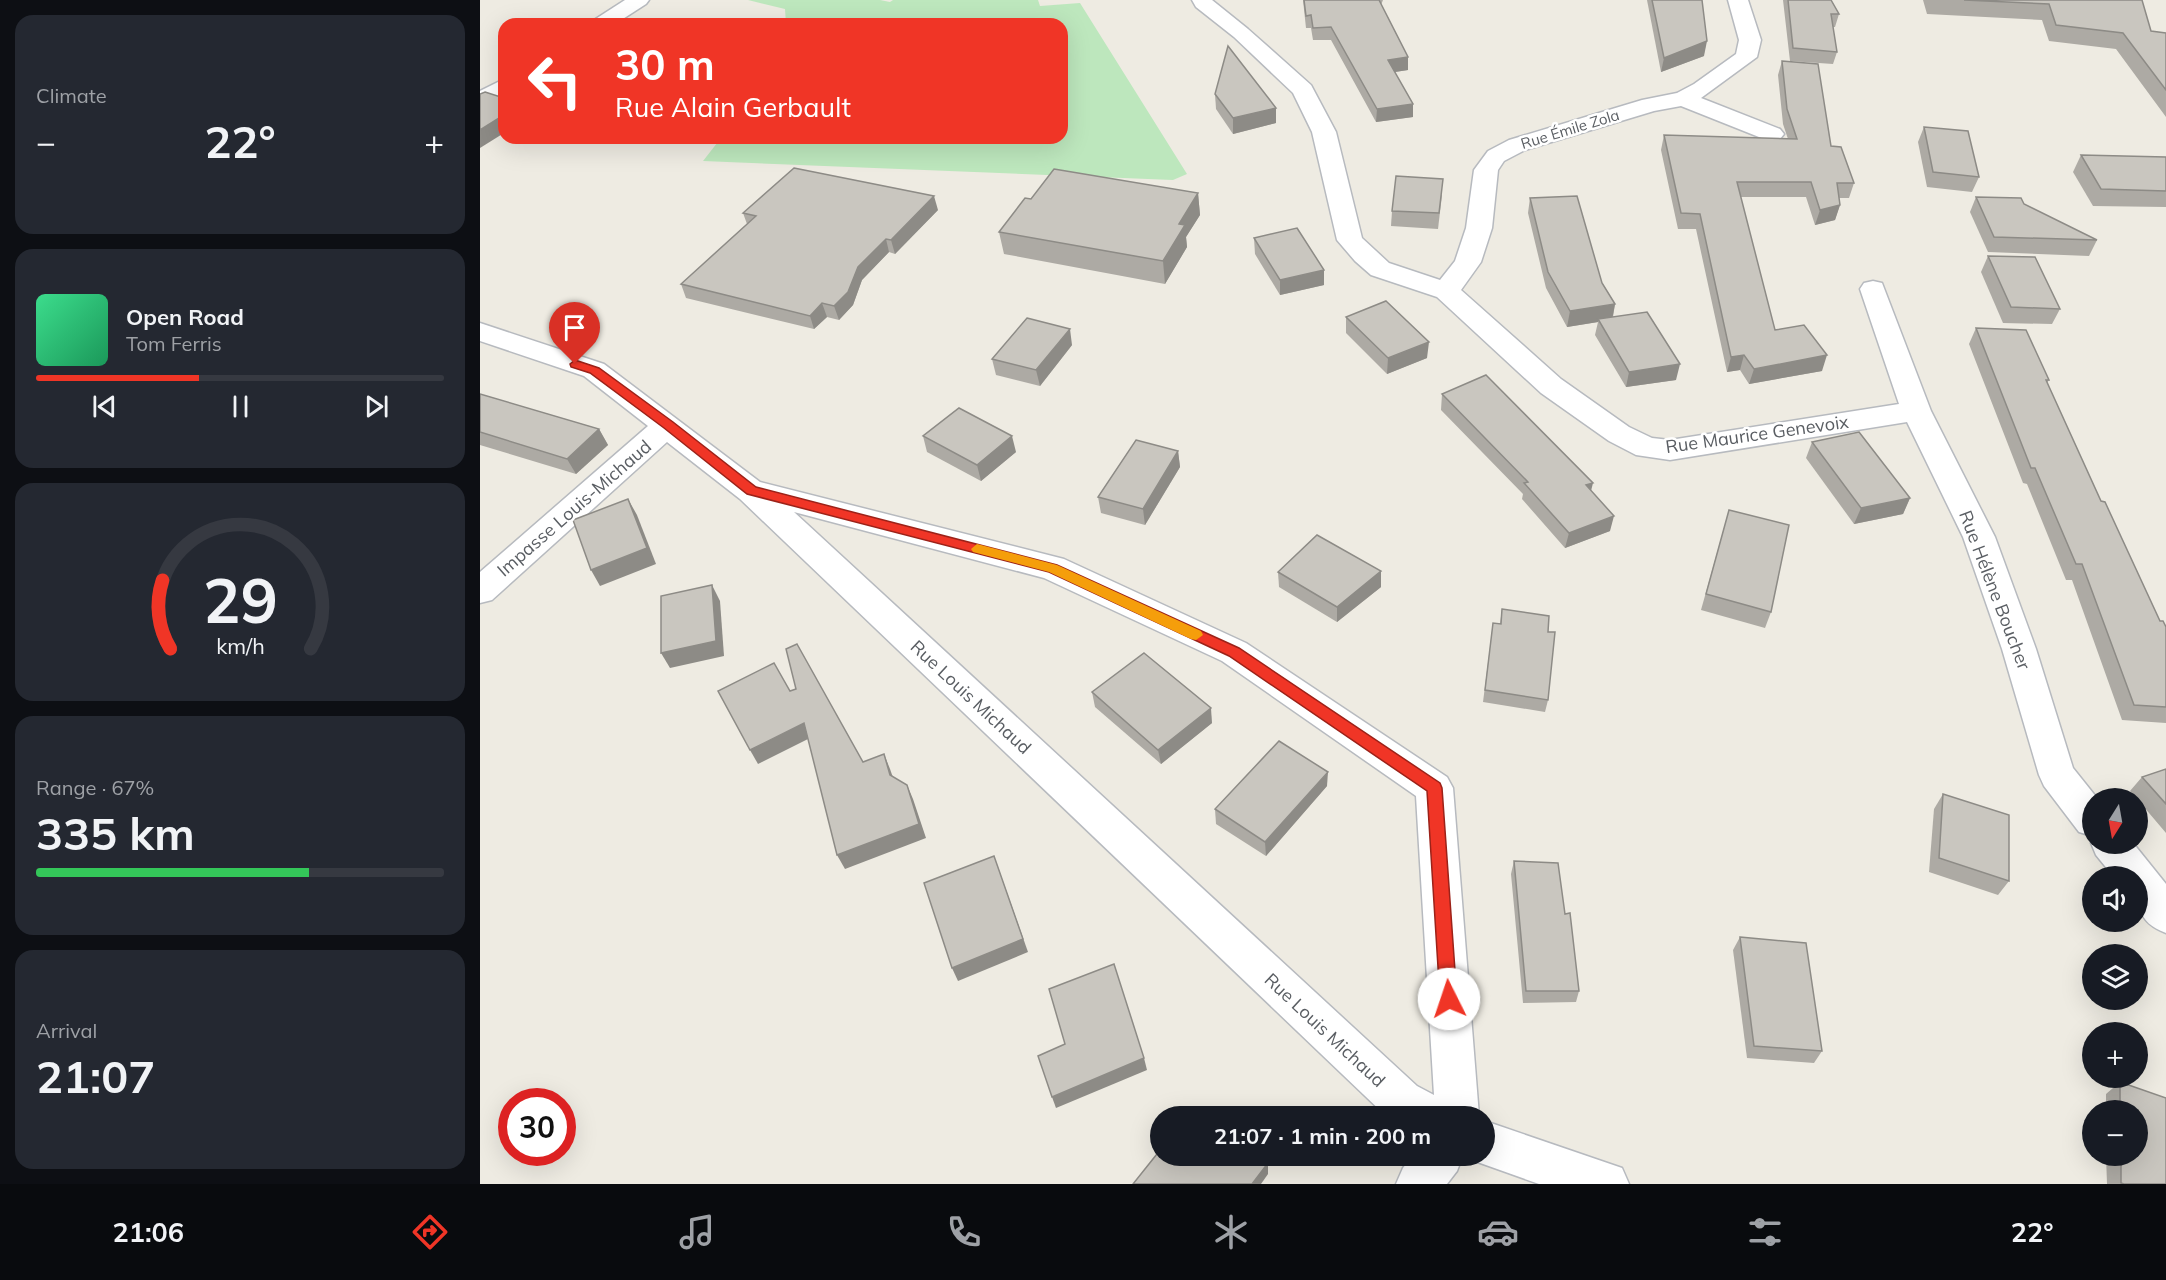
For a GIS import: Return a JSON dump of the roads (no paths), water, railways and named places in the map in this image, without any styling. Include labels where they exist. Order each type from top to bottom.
[{"type":"street","points":[[610,18],[639,0]]},
{"type":"street","name":"Rue Maurice Genevoix","points":[[1202,0],[1303,90],[1324,132],[1350,240],[1364,256],[1380,269],[1446,291],[1551,386],[1619,434],[1647,448],[1670,450],[1916,411]]},
{"type":"street","name":"Rue Émile Zola","points":[[1446,291],[1468,262],[1479,228],[1486,170],[1496,156],[1516,145],[1650,105],[1683,99],[1709,84],[1746,57],[1750,40],[1738,0]]},
{"type":"street","points":[[480,101],[498,90]]},
{"type":"street","points":[[1683,99],[1772,134]]},
{"type":"street","name":"Rue Hélène Boucher","points":[[1873,288],[1916,411],[1979,537],[2019,649],[2057,775],[2082,807]]},
{"type":"street","name":"Rue Louis Michaud","points":[[480,332],[594,370],[751,491],[1402,1101],[1410,1106]]},
{"type":"street","name":"Impasse Louis-Michaud","points":[[480,591],[668,425]]},
{"type":"street","points":[[751,491],[1053,568],[1234,652],[1434,788],[1456,1106]]},
{"type":"street","points":[[2119,854],[2128,866]]},
{"type":"street","points":[[2148,891],[2166,915]]},
{"type":"street","points":[[1495,1146],[1606,1184]]},
{"type":"street","points":[[1419,1184],[1433,1166]]}]
